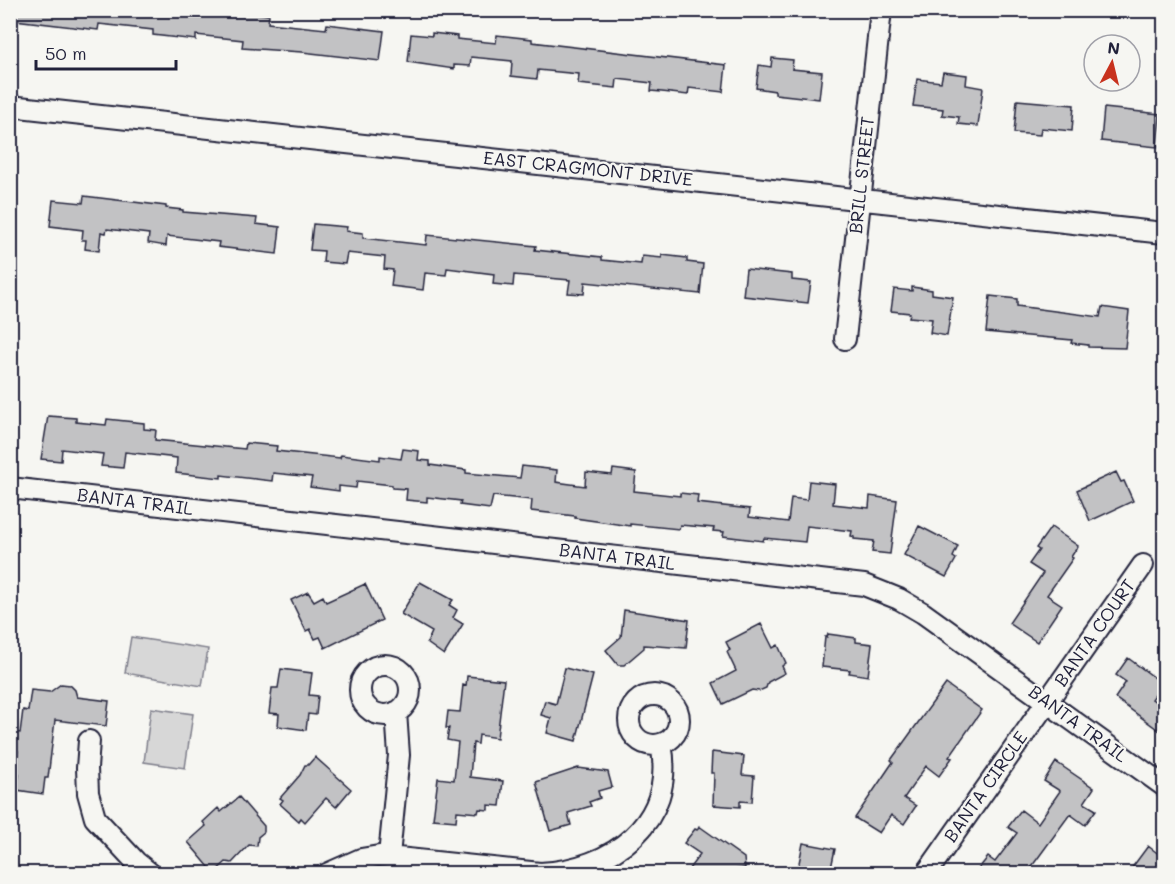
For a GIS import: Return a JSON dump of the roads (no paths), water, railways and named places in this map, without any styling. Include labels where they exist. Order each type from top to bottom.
[{"type":"street","name":"BRILL STREET","points":[[845,339],[881,10]]},
{"type":"street","name":"EAST CRAGMONT DRIVE","points":[[10,106],[1164,233]]},
{"type":"street","name":"BANTA TRAIL","points":[[10,488],[864,585],[899,599],[923,614],[1164,786]]},
{"type":"street","name":"BANTA COURT","points":[[1047,701],[1143,565]]},
{"type":"street","name":"BANTA CIRCLE","points":[[926,873],[1047,701]]},
{"type":"street","points":[[389,856],[399,755],[396,712]]},
{"type":"street","points":[[89,741],[88,793],[95,818],[136,862],[151,873]]},
{"type":"street","points":[[327,873],[361,859],[389,856],[540,873],[574,869],[599,861],[628,843],[651,815],[662,783],[661,744]]}]
